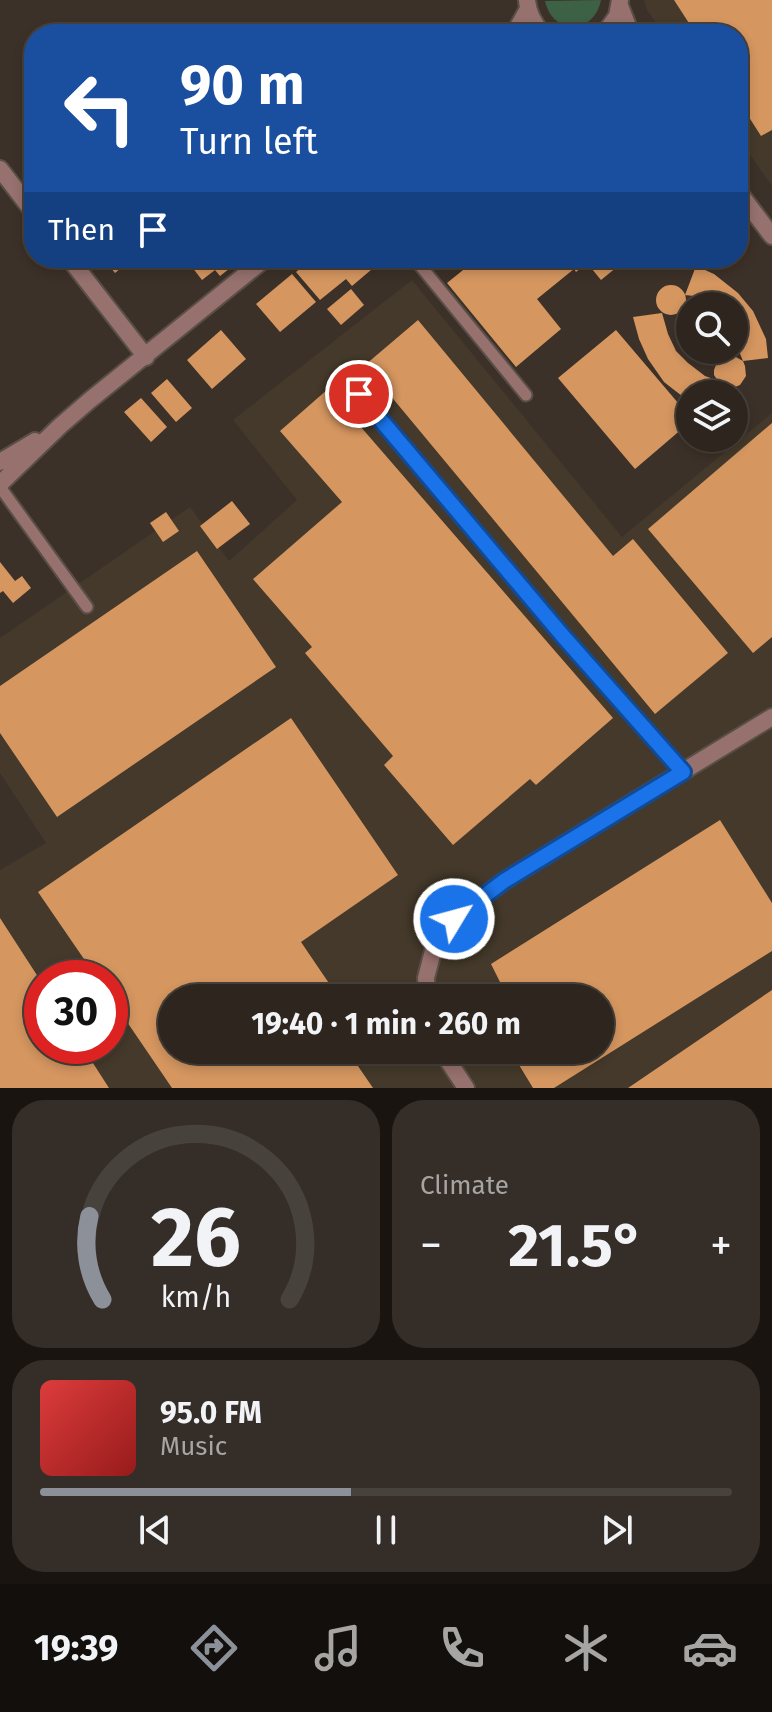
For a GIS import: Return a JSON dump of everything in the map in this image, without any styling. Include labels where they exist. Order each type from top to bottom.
[{"type":"street","points":[[611,24],[620,3]]},
{"type":"street","points":[[620,3],[627,24]]},
{"type":"street","points":[[518,24],[527,5]]},
{"type":"street","points":[[527,5],[534,24]]},
{"type":"street","points":[[0,169],[24,200]]},
{"type":"street","points":[[748,204],[772,236]]},
{"type":"street","points":[[77,268],[146,357]]},
{"type":"street","points":[[0,486],[60,426],[254,268]]},
{"type":"street","points":[[0,462],[60,426]]},
{"type":"street","points":[[426,984],[434,947],[454,919],[504,881],[772,717]]},
{"type":"street","points":[[450,1064],[466,1088]]},
{"type":"lane","points":[[422,268],[526,395]]},
{"type":"lane","points":[[359,394],[562,635],[683,772]]},
{"type":"lane","points":[[0,486],[87,607]]},
{"type":"shaded area","points":[[644,0],[772,0],[772,186],[748,152],[748,24],[657,24]]},
{"type":"shaded area","points":[[412,280],[622,537],[725,452],[748,452],[748,433],[772,413],[772,1088],[0,1088],[0,870],[46,843],[0,773],[0,638],[190,507],[229,561],[297,500],[233,420]]},
{"type":"green space","points":[[601,0],[597,12],[584,24],[556,21],[545,1]]},
{"type":"building","points":[[674,0],[772,0],[772,130],[761,136],[748,116],[748,24],[690,24]]},
{"type":"building","points":[[193,268],[230,268],[220,276],[215,270],[202,280]]},
{"type":"building","points":[[301,268],[373,268],[352,286],[346,279],[320,300],[296,272]]},
{"type":"building","points":[[466,268],[581,268],[576,272],[574,269],[537,299],[561,329],[516,367],[447,283]]},
{"type":"building","points":[[591,268],[616,268],[601,280]]},
{"type":"building","points":[[695,268],[714,274],[737,292],[686,292]]},
{"type":"building","points":[[292,274],[316,302],[280,332],[256,304]]},
{"type":"building","points":[[671,285],[684,292],[676,292],[676,314],[660,311],[656,300],[660,289]]},
{"type":"building","points":[[351,289],[364,305],[341,325],[327,309]]},
{"type":"building","points":[[748,305],[766,339],[768,358],[748,360]]},
{"type":"building","points":[[662,313],[676,351],[676,364],[689,364],[716,380],[676,380],[676,391],[664,382],[648,359],[633,317]]},
{"type":"building","points":[[418,320],[613,556],[633,539],[728,653],[655,714],[365,365]]},
{"type":"building","points":[[221,330],[246,359],[212,389],[187,360]]},
{"type":"building","points":[[616,330],[676,401],[676,434],[635,469],[558,378]]},
{"type":"building","points":[[716,364],[744,364],[746,376],[743,380],[717,380],[714,370]]},
{"type":"building","points":[[167,379],[192,408],[176,422],[151,393]]},
{"type":"building","points":[[328,389],[613,718],[536,785],[530,779],[453,845],[384,765],[393,756],[305,653],[312,647],[253,579],[342,502],[280,431]]},
{"type":"building","points":[[141,398],[167,427],[151,442],[124,412]]},
{"type":"building","points":[[772,423],[772,637],[753,653],[648,529],[738,452],[748,452],[748,444]]},
{"type":"building","points":[[232,501],[250,524],[217,549],[200,526]]},
{"type":"building","points":[[166,512],[179,531],[163,542],[150,523]]},
{"type":"building","points":[[197,551],[276,667],[57,817],[0,733],[0,686]]},
{"type":"building","points":[[0,562],[15,581],[22,576],[31,588],[13,603],[3,591],[0,593]]},
{"type":"building","points":[[291,718],[398,875],[301,942],[330,984],[158,984],[158,1064],[357,1064],[373,1088],[172,1088],[128,1023],[128,960],[85,960],[38,892]]},
{"type":"building","points":[[720,820],[772,903],[772,951],[614,1050],[614,984],[500,984],[491,964]]},
{"type":"building","points":[[0,918],[27,960],[24,960],[24,1064],[94,1064],[109,1088],[0,1088]]},
{"type":"building","points":[[772,990],[772,1088],[628,1088]]},
{"type":"building","points":[[518,1064],[592,1064],[554,1088],[533,1088]]},
{"type":"route","points":[[359,394],[562,635],[683,772],[504,881],[454,919]]}]
